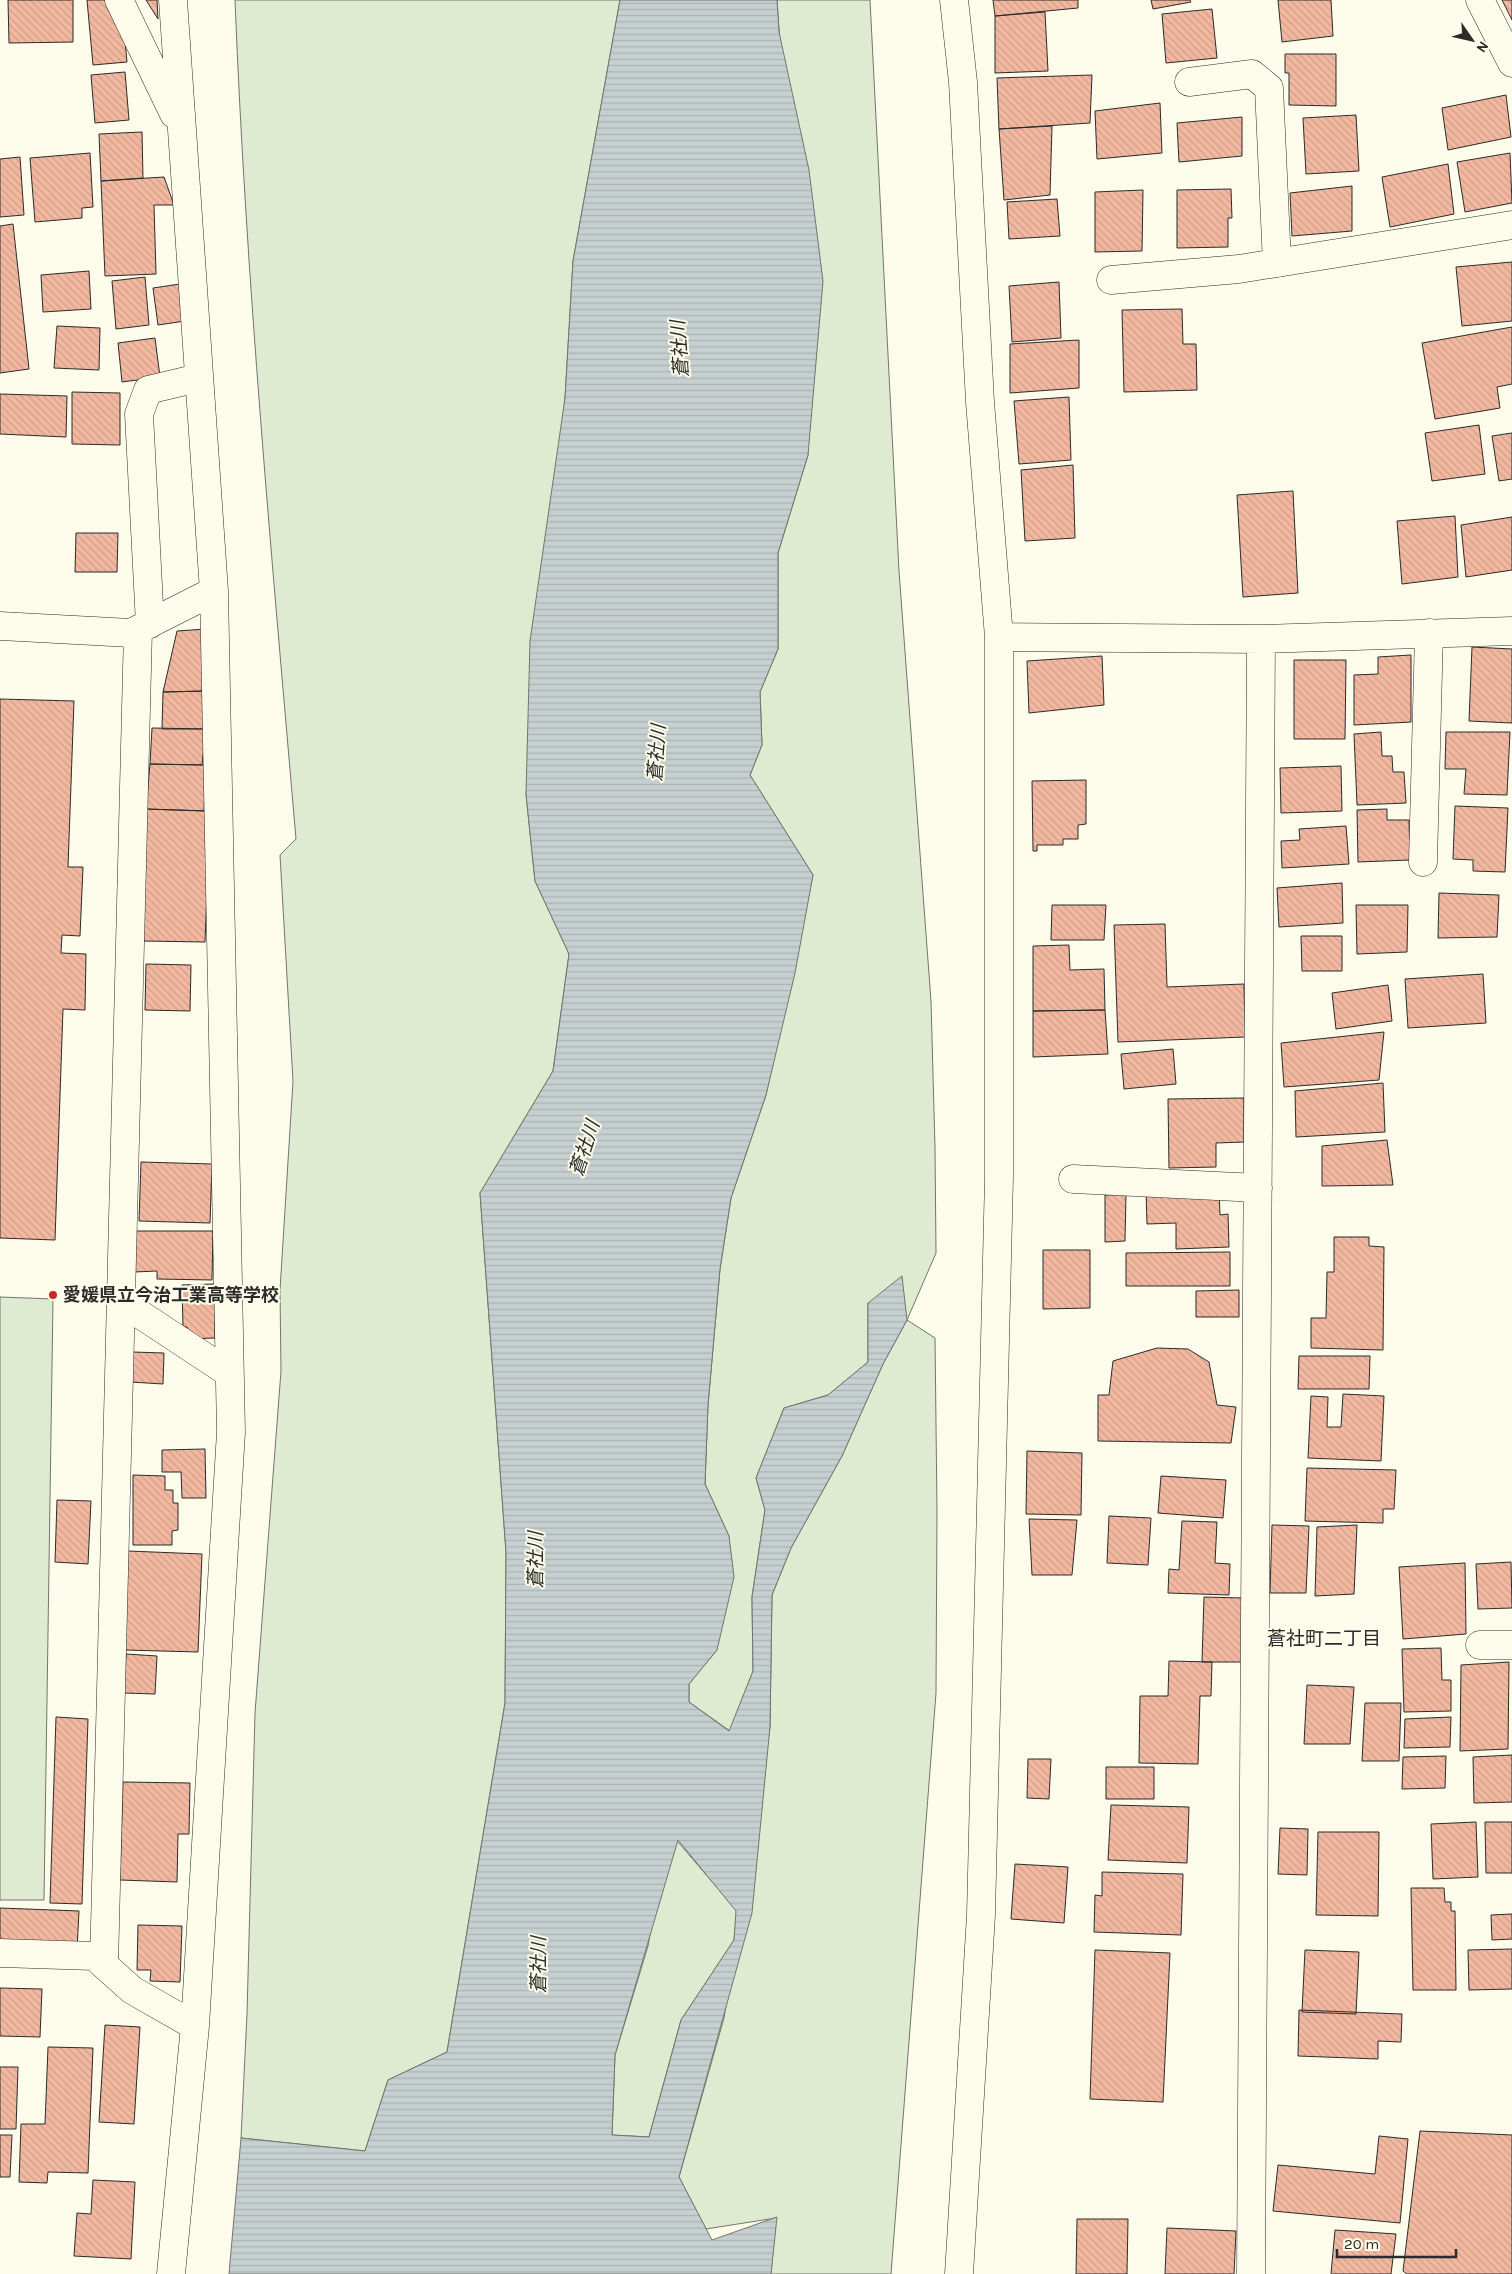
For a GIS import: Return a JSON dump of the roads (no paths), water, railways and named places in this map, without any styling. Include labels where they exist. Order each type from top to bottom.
[{"type":"street","points":[[119,0],[180,126]]},
{"type":"street","points":[[171,2274],[195,2026],[230,1442],[214,591],[180,126],[173,0]]},
{"type":"street","points":[[954,0],[963,82],[980,402],[999,637],[1000,1177],[981,1915],[959,2274]]},
{"type":"street","points":[[1480,0],[1512,63]]},
{"type":"street","points":[[1189,82],[1252,74],[1269,88],[1277,263]]},
{"type":"street","points":[[1112,280],[1239,269],[1512,225]]},
{"type":"street","points":[[104,1965],[120,1301],[144,627],[139,414],[148,390],[198,378]]},
{"type":"street","points":[[0,626],[131,633],[214,591]]},
{"type":"street","points":[[999,637],[1261,639],[1512,631]]},
{"type":"street","points":[[1423,862],[1429,633]]},
{"type":"street","points":[[1251,2274],[1261,639]]},
{"type":"street","points":[[1073,1179],[1258,1188]]},
{"type":"street","points":[[120,1301],[230,1373]]},
{"type":"street","points":[[1480,1644],[1512,1645]]},
{"type":"street","points":[[0,1954],[94,1956],[132,1990],[195,2026]]},
{"type":"water","name":"蒼社川","points":[[620,0],[777,0],[779,32],[809,170],[823,281],[808,455],[778,553],[778,649],[760,692],[762,745],[750,775],[813,875],[795,973],[766,1095],[731,1198],[720,1269],[708,1405],[705,1484],[729,1536],[734,1577],[717,1650],[689,1684],[689,1702],[729,1731],[753,1671],[752,1597],[765,1510],[756,1478],[784,1408],[828,1395],[868,1362],[868,1303],[902,1276],[907,1320],[883,1364],[842,1456],[791,1548],[772,1595],[770,1727],[752,1913],[679,2177],[712,2240],[777,2217],[771,2274],[229,2274],[241,2138],[365,2151],[388,2080],[447,2052],[505,1703],[506,1552],[480,1193],[553,1071],[569,954],[535,881],[526,794],[530,641],[565,398],[573,261]],"holes":[[[678,1840],[736,1911],[734,1940],[681,2020],[649,2137],[612,2135],[615,2055]]]},
{"type":"place","name":"愛媛県立今治工業高等学校","points":[[53,1295]]},
{"type":"district","name":"蒼社町二丁目","points":[[1324,1638]]}]
